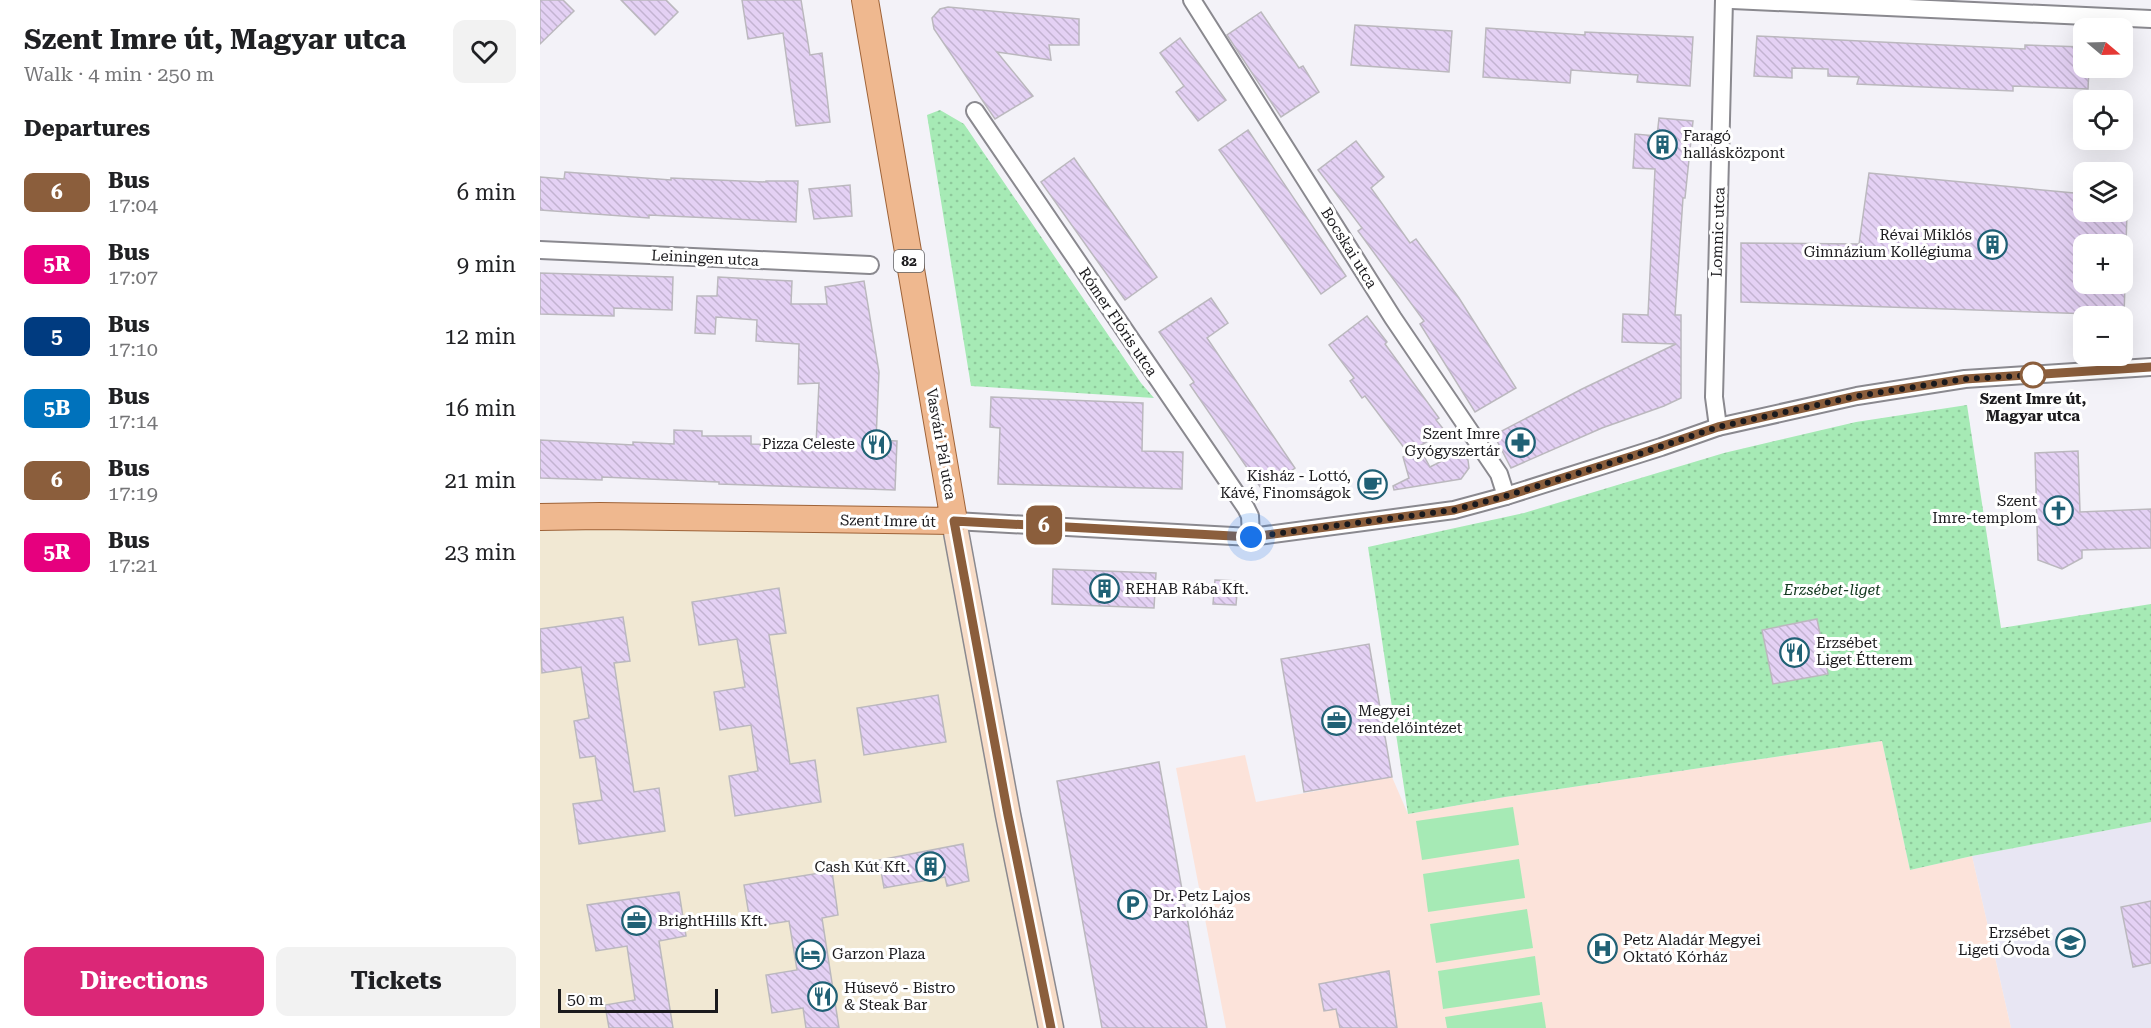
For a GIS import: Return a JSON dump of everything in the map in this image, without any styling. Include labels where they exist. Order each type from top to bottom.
[{"type":"main road","name":"Vasvári Pál utca","points":[[865,0],[954,521]]},
{"type":"main road","name":"Szent Imre út","points":[[540,517],[954,521]]},
{"type":"street","name":"Bocskai utca","points":[[1192,0],[1393,318],[1499,474],[1506,496]]},
{"type":"street","name":"Lomnic utca","points":[[1718,427],[1714,397],[1725,0]]},
{"type":"street","points":[[1732,0],[2151,20]]},
{"type":"street","name":"Rómer Flóris utca","points":[[975,111],[1246,508],[1250,516],[1251,537]]},
{"type":"street","name":"Leiningen utca","points":[[540,250],[870,265]]},
{"type":"street","name":"Szent Imre út","points":[[954,521],[1251,537],[1454,510],[1650,451],[1718,427],[1857,396],[1965,379],[2151,367]]},
{"type":"street","name":"Vasvári Pál utca","points":[[954,521],[1008,815],[1051,1028]]},
{"type":"shaded area","points":[[540,517],[954,521],[1051,1028],[540,1028]]},
{"type":"shaded area","name":"Petz Aladár Megyei Oktató Kórház","points":[[1882,741],[1910,870],[1972,856],[2011,1028],[1226,1028],[1176,768],[1245,755],[1256,802],[1392,777],[1408,814],[1505,797]]},
{"type":"shaded area","name":"Erzsébet Ligeti Óvoda","points":[[2151,822],[2151,1028],[2011,1028],[1972,856]]},
{"type":"green space","points":[[940,110],[964,124],[1141,383],[1154,398],[971,386],[927,115]]},
{"type":"green space","name":"Erzsébet-liget","points":[[1967,405],[2001,628],[2151,604],[2151,822],[1910,870],[1882,741],[1505,797],[1408,814],[1368,547],[1524,513],[1724,453],[1856,422]]},
{"type":"green space","points":[[1513,807],[1519,845],[1422,860],[1416,821]]},
{"type":"green space","points":[[1519,859],[1525,898],[1428,912],[1423,874]]},
{"type":"green space","points":[[1527,909],[1533,948],[1436,963],[1430,924]]},
{"type":"green space","points":[[1535,956],[1540,995],[1443,1009],[1438,971]]},
{"type":"green space","points":[[1542,1002],[1546,1028],[1447,1028],[1445,1017]]},
{"type":"building","points":[[540,0],[563,0],[574,11],[540,44]]},
{"type":"building","points":[[621,0],[666,0],[678,12],[655,35]]},
{"type":"building","points":[[742,0],[801,0],[810,55],[822,53],[830,122],[796,126],[783,33],[748,39]]},
{"type":"building","points":[[948,7],[1079,19],[1079,45],[1049,45],[1051,60],[997,52],[1033,96],[995,119],[934,29],[932,18],[940,9]]},
{"type":"building","points":[[1261,12],[1299,68],[1303,66],[1319,92],[1281,117],[1227,35]]},
{"type":"building","points":[[1355,25],[1452,31],[1449,72],[1351,65]]},
{"type":"building","points":[[1486,28],[1585,35],[1585,32],[1693,37],[1690,86],[1637,82],[1638,75],[1571,70],[1570,83],[1483,77]]},
{"type":"building","points":[[1757,36],[2025,49],[2025,45],[2073,47],[2073,78],[2089,78],[2088,89],[2013,86],[2013,91],[1857,84],[1859,77],[1828,76],[1828,69],[1792,68],[1792,78],[1754,76]]},
{"type":"building","points":[[1180,38],[1226,100],[1198,121],[1176,92],[1184,86],[1160,53]]},
{"type":"building","points":[[1659,118],[1693,121],[1685,198],[1683,198],[1675,315],[1681,315],[1681,398],[1602,428],[1511,468],[1494,435],[1676,344],[1622,342],[1623,314],[1648,315],[1655,169],[1633,168],[1635,134],[1657,136]]},
{"type":"building","points":[[1248,130],[1346,276],[1321,294],[1219,150]]},
{"type":"building","points":[[1356,141],[1384,177],[1371,188],[1410,243],[1416,239],[1459,298],[1516,388],[1475,412],[1420,324],[1424,321],[1358,231],[1362,228],[1318,170]]},
{"type":"building","points":[[1074,158],[1157,277],[1125,300],[1041,182]]},
{"type":"building","points":[[565,172],[671,180],[671,178],[798,181],[796,222],[649,215],[649,218],[540,210],[540,177],[564,179]]},
{"type":"building","name":"Révai Miklós Gimnázium Kollégiuma","points":[[1869,173],[2073,193],[2073,222],[2127,222],[2126,234],[2073,234],[2073,294],[2125,294],[2124,306],[2073,306],[2073,313],[1741,302],[1741,243],[1859,244]]},
{"type":"building","points":[[850,185],[852,216],[814,219],[809,189]]},
{"type":"building","points":[[540,273],[673,277],[672,310],[614,308],[614,316],[540,314]]},
{"type":"building","points":[[718,277],[792,281],[791,304],[827,304],[825,287],[864,281],[879,372],[876,440],[897,441],[895,490],[719,484],[719,482],[602,477],[602,480],[540,478],[540,440],[633,445],[633,442],[674,444],[674,430],[702,431],[702,436],[751,436],[751,444],[816,445],[819,383],[798,384],[799,344],[756,341],[757,320],[716,317],[715,334],[695,333],[697,296],[717,296]]},
{"type":"building","points":[[1211,298],[1228,323],[1207,338],[1295,468],[1263,491],[1190,385],[1194,382],[1159,332]]},
{"type":"building","points":[[1367,316],[1439,418],[1436,420],[1445,431],[1408,453],[1365,396],[1362,398],[1350,381],[1354,378],[1329,345]]},
{"type":"building","points":[[991,397],[1143,403],[1142,451],[1183,452],[1182,489],[998,484],[1000,428],[990,427]]},
{"type":"building","points":[[1420,449],[1430,467],[1462,451],[1468,460],[1469,468],[1461,479],[1394,490],[1393,486],[1409,478],[1403,457]]},
{"type":"building","name":"Szent Imre-templom","points":[[2078,451],[2080,512],[2151,509],[2151,548],[2082,550],[2082,558],[2062,569],[2038,560],[2035,453]]},
{"type":"building","name":"REHAB Rába Kft.","points":[[1053,569],[1156,573],[1154,608],[1052,604]]},
{"type":"building","points":[[1215,580],[1238,581],[1236,605],[1213,604]]},
{"type":"building","points":[[779,588],[786,633],[769,635],[790,764],[815,760],[821,802],[735,816],[729,776],[758,771],[751,725],[720,730],[714,692],[745,687],[737,639],[699,645],[692,602]]},
{"type":"building","points":[[623,617],[630,661],[614,663],[634,792],[659,788],[665,831],[579,844],[573,804],[602,800],[595,756],[580,758],[574,721],[589,718],[581,667],[542,673],[540,629]]},
{"type":"building","name":"Erzsébet Liget Étterem","points":[[1817,619],[1828,674],[1773,684],[1762,630]]},
{"type":"building","name":"Megyei rendelőintézet","points":[[1369,644],[1392,777],[1304,792],[1281,659]]},
{"type":"building","points":[[938,695],[946,742],[864,755],[857,708]]},
{"type":"building","name":"Dr. Petz Lajos Parkolóház","points":[[1159,762],[1207,1028],[1102,1028],[1057,781]]},
{"type":"building","name":"Cash Kút Kft.","points":[[963,844],[969,881],[947,886],[945,877],[884,888],[879,860]]},
{"type":"building","name":"Garzon Plaza","points":[[832,871],[838,915],[822,918],[839,1028],[806,1028],[803,1008],[772,1013],[766,975],[797,970],[789,921],[751,927],[744,885]]},
{"type":"building","points":[[679,892],[686,936],[659,941],[673,1028],[609,1028],[605,1005],[635,1000],[627,946],[596,951],[587,905]]},
{"type":"building","points":[[2151,901],[2151,963],[2133,967],[2121,907]]},
{"type":"building","points":[[1389,971],[1397,1028],[1340,1028],[1336,1009],[1324,1011],[1319,984]]},
{"type":"bus line","name":"6","points":[[1051,1028],[1008,815],[954,521],[1251,537],[1454,510],[1506,496],[1718,427],[1857,396],[1965,379],[2151,367]]},
{"type":"place","name":"Faragó hallásközpont","points":[[1662,145]]},
{"type":"place","name":"Révai Miklós Gimnázium Kollégiuma","points":[[1993,244]]},
{"type":"place","name":"Szent Imre út, Magyar utca","points":[[2033,375]]},
{"type":"place","name":"Szent Imre Gyógyszertár","points":[[1521,443]]},
{"type":"place","name":"Pizza Celeste","points":[[876,444]]},
{"type":"place","name":"Kisház - Lottó, Kávé, Finomságok","points":[[1372,485]]},
{"type":"place","name":"Szent Imre-templom","points":[[2058,510]]},
{"type":"place","name":"REHAB Rába Kft.","points":[[1104,589]]},
{"type":"place","name":"Erzsébet Liget Étterem","points":[[1795,652]]},
{"type":"place","name":"Megyei rendelőintézet","points":[[1337,720]]},
{"type":"place","name":"Cash Kút Kft.","points":[[931,867]]},
{"type":"place","name":"Dr. Petz Lajos Parkolóház","points":[[1132,905]]},
{"type":"place","name":"BrightHills Kft.","points":[[637,921]]},
{"type":"place","name":"Erzsébet Ligeti Óvoda","points":[[2071,942]]},
{"type":"place","name":"Petz Aladár Megyei Oktató Kórház","points":[[1602,949]]},
{"type":"place","name":"Garzon Plaza","points":[[811,954]]},
{"type":"place","name":"Húsevő - Bistro & Steak Bar","points":[[823,997]]},
{"type":"route","points":[[1251,537],[1454,510],[1506,496],[1718,427],[1857,396],[1965,379],[2033,375]]}]
